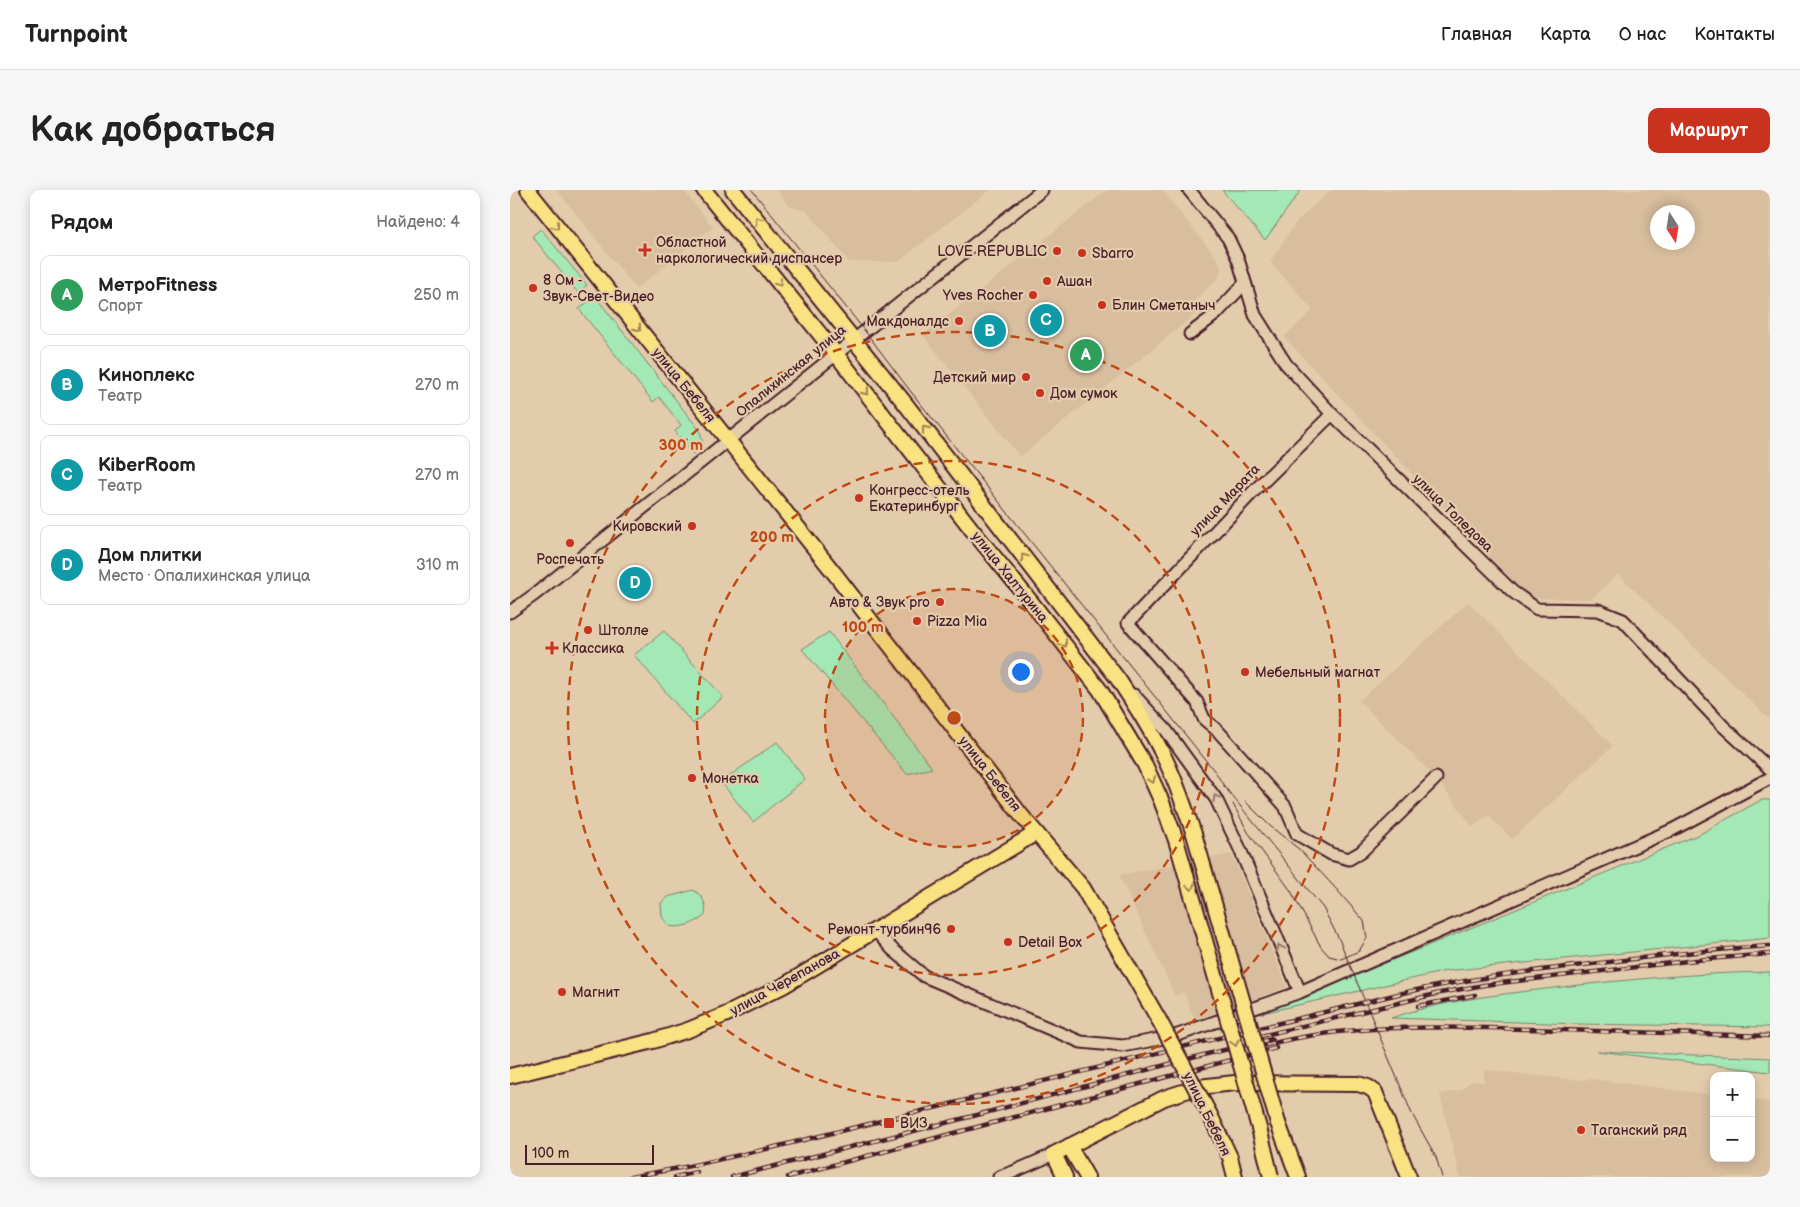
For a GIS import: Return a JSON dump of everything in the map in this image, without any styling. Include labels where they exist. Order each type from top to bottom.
[{"type":"main road","name":"улица Бебеля","points":[[528,190],[835,574],[1036,833],[1083,888],[1159,1020],[1210,1115],[1230,1157],[1235,1176]]},
{"type":"main road","name":"улица Халтурина","points":[[704,190],[836,354],[973,531],[1100,690],[1145,765],[1176,840],[1260,1128],[1271,1177]]},
{"type":"main road","name":"улица Халтурина","points":[[734,190],[854,339],[1118,678],[1142,716],[1165,757],[1194,834],[1278,1123]]},
{"type":"main road","name":"улица Черепанова","points":[[510,1076],[688,1030],[727,1014],[783,986],[1036,833]]},
{"type":"main road","points":[[1065,1177],[1054,1154],[1164,1098],[1198,1087],[1234,1083],[1358,1084],[1368,1086],[1375,1092],[1409,1177]]},
{"type":"main road","points":[[1278,1123],[1291,1177]]},
{"type":"main road","points":[[1278,1123],[1298,1177]]},
{"type":"main road","points":[[1069,1146],[1087,1177]]},
{"type":"street","name":"Опалихинская улица","points":[[510,612],[534,595],[1042,190]]},
{"type":"street","name":"улица Толедова","points":[[1189,190],[1228,238],[1238,259],[1255,315],[1286,364],[1332,414],[1513,592],[1537,609],[1598,610],[1624,620],[1724,726],[1770,769]]},
{"type":"street","points":[[1190,334],[1216,314],[1245,283]]},
{"type":"street","name":"улица Марата","points":[[1332,414],[1243,502],[1128,623],[1197,702],[1204,719],[1218,731],[1285,806],[1297,834],[1331,854],[1349,859],[1361,852],[1436,778]]},
{"type":"street","points":[[1118,678],[1166,730],[1216,798],[1240,847],[1300,992]]},
{"type":"street","points":[[875,930],[892,949],[924,976],[1081,1042],[1123,1046],[1175,1036],[1300,992],[1672,830],[1770,778]]},
{"type":"street","points":[[999,1177],[1054,1154]]},
{"type":"shaded area","name":"Областной наркологический диспансер","points":[[557,190],[683,190],[713,227],[636,289]]},
{"type":"shaded area","points":[[777,190],[990,190],[898,262],[849,262],[807,211],[790,207]]},
{"type":"shaded area","points":[[1107,190],[1162,190],[1219,261],[1221,269],[1219,277],[1191,304],[1197,313],[1020,457],[923,335]]},
{"type":"shaded area","points":[[1331,190],[1770,190],[1770,720],[1618,574],[1591,599],[1531,598],[1505,573],[1284,337],[1313,310],[1270,262],[1297,221]]},
{"type":"shaded area","points":[[1468,602],[1613,746],[1512,839],[1488,815],[1473,827],[1436,778],[1359,701]]},
{"type":"shaded area","points":[[1232,854],[1287,987],[1195,1020],[1184,993],[1175,996],[1119,875]]},
{"type":"shaded area","name":"Таганский ряд","points":[[1484,1070],[1579,1080],[1592,1079],[1710,1094],[1710,1162],[1755,1162],[1755,1100],[1770,1102],[1770,1177],[1460,1177],[1440,1094],[1461,1090],[1471,1081],[1484,1082]]},
{"type":"green space","points":[[1222,190],[1301,190],[1265,240]]},
{"type":"green space","points":[[541,229],[587,285],[578,293],[532,236]]},
{"type":"green space","points":[[595,296],[700,431],[703,444],[693,454],[675,431],[681,425],[659,397],[653,402],[579,309]]},
{"type":"green space","points":[[664,631],[723,697],[693,724],[634,655]]},
{"type":"green space","points":[[829,632],[932,768],[907,774],[802,649]]},
{"type":"green space","points":[[777,742],[805,779],[753,822],[721,782]]},
{"type":"green space","points":[[1761,800],[1770,800],[1770,938],[1446,971],[1263,1013],[1700,834]]},
{"type":"green space","points":[[693,890],[704,901],[705,915],[698,921],[688,925],[669,926],[662,917],[661,903],[668,897]]},
{"type":"green space","points":[[1770,972],[1770,1027],[1579,1024],[1391,1018],[1448,1003],[1526,991],[1658,978]]},
{"type":"green space","points":[[1597,1051],[1770,1058],[1770,1072]]},
{"type":"tram line","points":[[752,190],[1216,773],[1224,786],[1323,908],[1339,939],[1412,1114],[1436,1157],[1442,1177]]},
{"type":"tram line","points":[[1233,804],[1248,832],[1291,891],[1321,947],[1329,956],[1341,959],[1359,951],[1367,938],[1364,921],[1300,850],[1270,826],[1245,801]]},
{"type":"railway","points":[[630,1177],[771,1148],[1420,989],[1548,969],[1685,953],[1770,946]]},
{"type":"railway","points":[[1261,1036],[1440,993],[1484,985],[1696,960],[1770,954]]},
{"type":"railway","points":[[1418,1006],[1475,995]]},
{"type":"railway","points":[[1266,1045],[1330,1033],[1429,1027],[1770,1036]]},
{"type":"railway","points":[[732,1177],[1207,1054],[1272,1039]]},
{"type":"railway","points":[[788,1177],[1276,1048]]},
{"type":"railway","points":[[675,1177],[697,1172]]},
{"type":"place","name":"Областной наркологический диспансер","points":[[645,250]]},
{"type":"place","name":"LOVE REPUBLIC","points":[[1057,251]]},
{"type":"place","name":"Sbarro","points":[[1082,253]]},
{"type":"place","name":"Ашан","points":[[1047,281]]},
{"type":"place","name":"8 Ом - Звук-Свет-Видео","points":[[533,288]]},
{"type":"place","name":"Yves Rocher","points":[[1033,295]]},
{"type":"place","name":"Блин Сметаныч","points":[[1102,305]]},
{"type":"place","name":"KiberRoom","points":[[1046,320]]},
{"type":"place","name":"Макдоналдс","points":[[959,321]]},
{"type":"place","name":"Киноплекс","points":[[990,331]]},
{"type":"place","name":"МетроFitness","points":[[1086,355]]},
{"type":"place","name":"Детский мир","points":[[1026,377]]},
{"type":"place","name":"Дом сумок","points":[[1040,393]]},
{"type":"place","name":"Конгресс-отель Екатеринбург","points":[[859,498]]},
{"type":"place","name":"Кировский","points":[[692,526]]},
{"type":"place","name":"Роспечать","points":[[570,543]]},
{"type":"place","name":"Дом плитки","points":[[635,583]]},
{"type":"place","name":"Авто & Звук pro","points":[[940,602]]},
{"type":"place","name":"Pizza Mia","points":[[917,621]]},
{"type":"place","name":"Штолле","points":[[588,630]]},
{"type":"place","name":"Классика","points":[[552,648]]},
{"type":"place","name":"Мебельный магнат","points":[[1245,672]]},
{"type":"place","name":"Монетка","points":[[692,778]]},
{"type":"place","name":"Ремонт-турбин96","points":[[951,929]]},
{"type":"place","name":"Detail Box","points":[[1008,942]]},
{"type":"place","name":"Магнит","points":[[562,992]]},
{"type":"place","name":"ВИЗ","points":[[889,1123]]},
{"type":"place","name":"Таганский ряд","points":[[1581,1130]]}]
